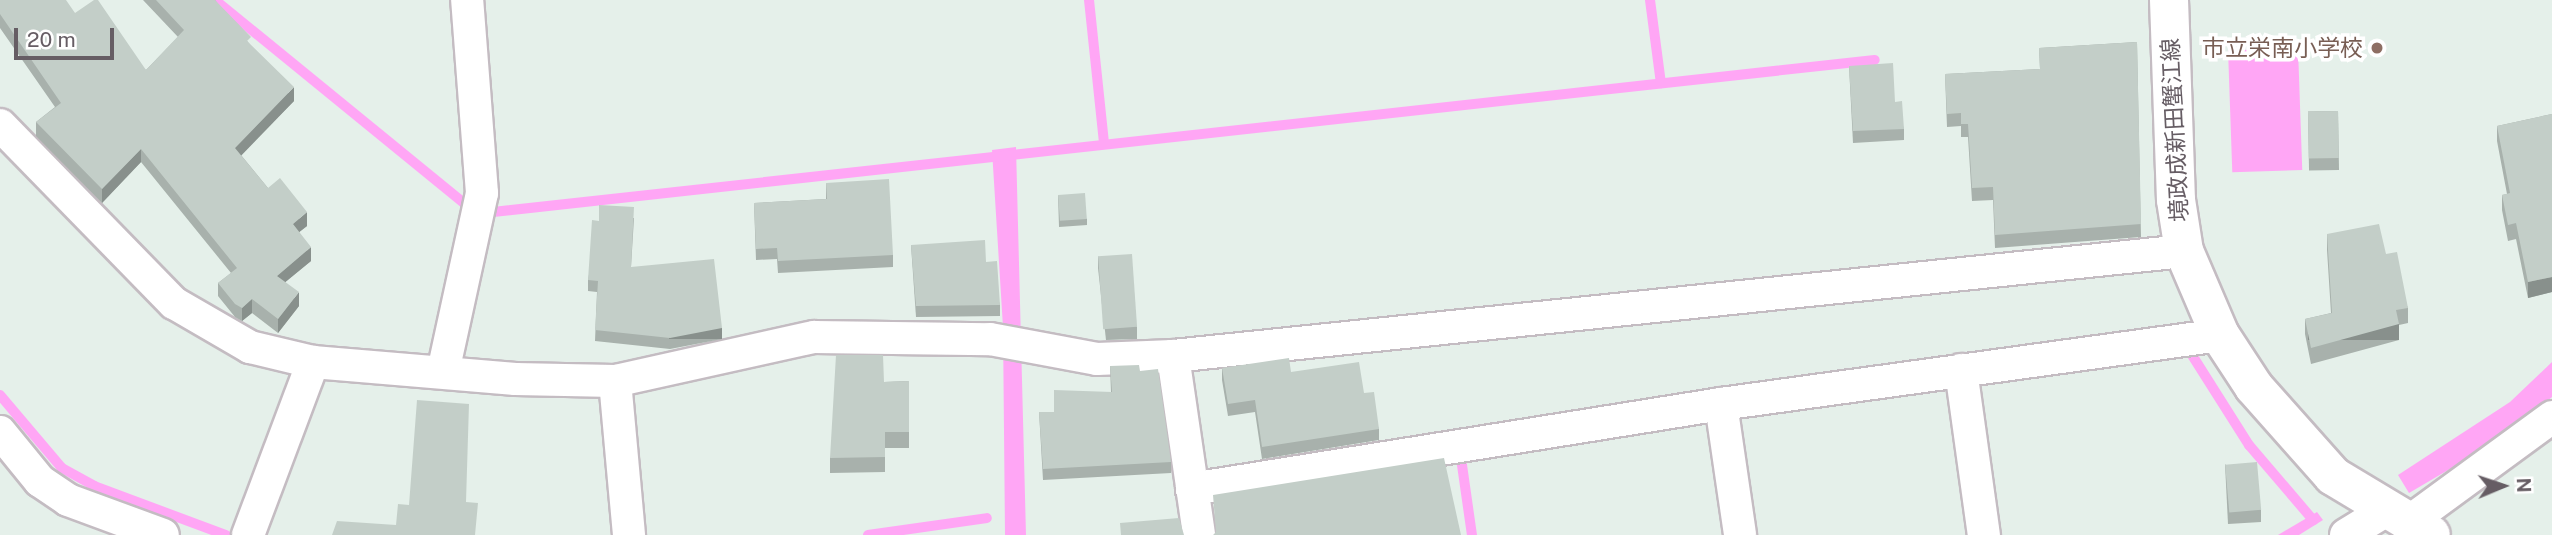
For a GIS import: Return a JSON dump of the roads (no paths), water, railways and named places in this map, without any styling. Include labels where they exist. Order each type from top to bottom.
[{"type":"main road","name":"境政成新田蟹江線","points":[[2169,0],[2172,145],[2184,251],[2220,335],[2293,435],[2333,476],[2407,523]]},
{"type":"street","points":[[443,372],[482,193],[467,0]]},
{"type":"street","points":[[0,125],[174,303],[250,347],[313,362],[443,372],[615,381],[814,337],[990,339],[1097,359],[1173,356],[2184,251]]},
{"type":"street","points":[[1192,489],[1721,404],[2220,335]]},
{"type":"street","points":[[1173,356],[1199,535]]},
{"type":"street","points":[[248,535],[313,362]]},
{"type":"street","points":[[1961,370],[1984,535]]},
{"type":"street","points":[[615,381],[629,535]]},
{"type":"street","points":[[1721,404],[1740,535]]},
{"type":"street","points":[[2346,535],[2407,523],[2552,417]]},
{"type":"street","points":[[0,432],[40,481],[68,500],[163,535]]},
{"type":"waterway","points":[[215,0],[466,205]]},
{"type":"waterway","points":[[1089,0],[1104,143]]},
{"type":"waterway","points":[[1650,0],[1661,83]]},
{"type":"waterway","points":[[493,212],[1875,60]]},
{"type":"waterway","points":[[2192,355],[2249,445],[2313,520]]},
{"type":"waterway","points":[[0,395],[62,468],[94,486],[226,535]]},
{"type":"waterway","points":[[1461,458],[1472,535]]},
{"type":"waterway","points":[[868,535],[987,518]]},
{"type":"place","name":"市立栄南小学校","points":[[2377,48]]}]
